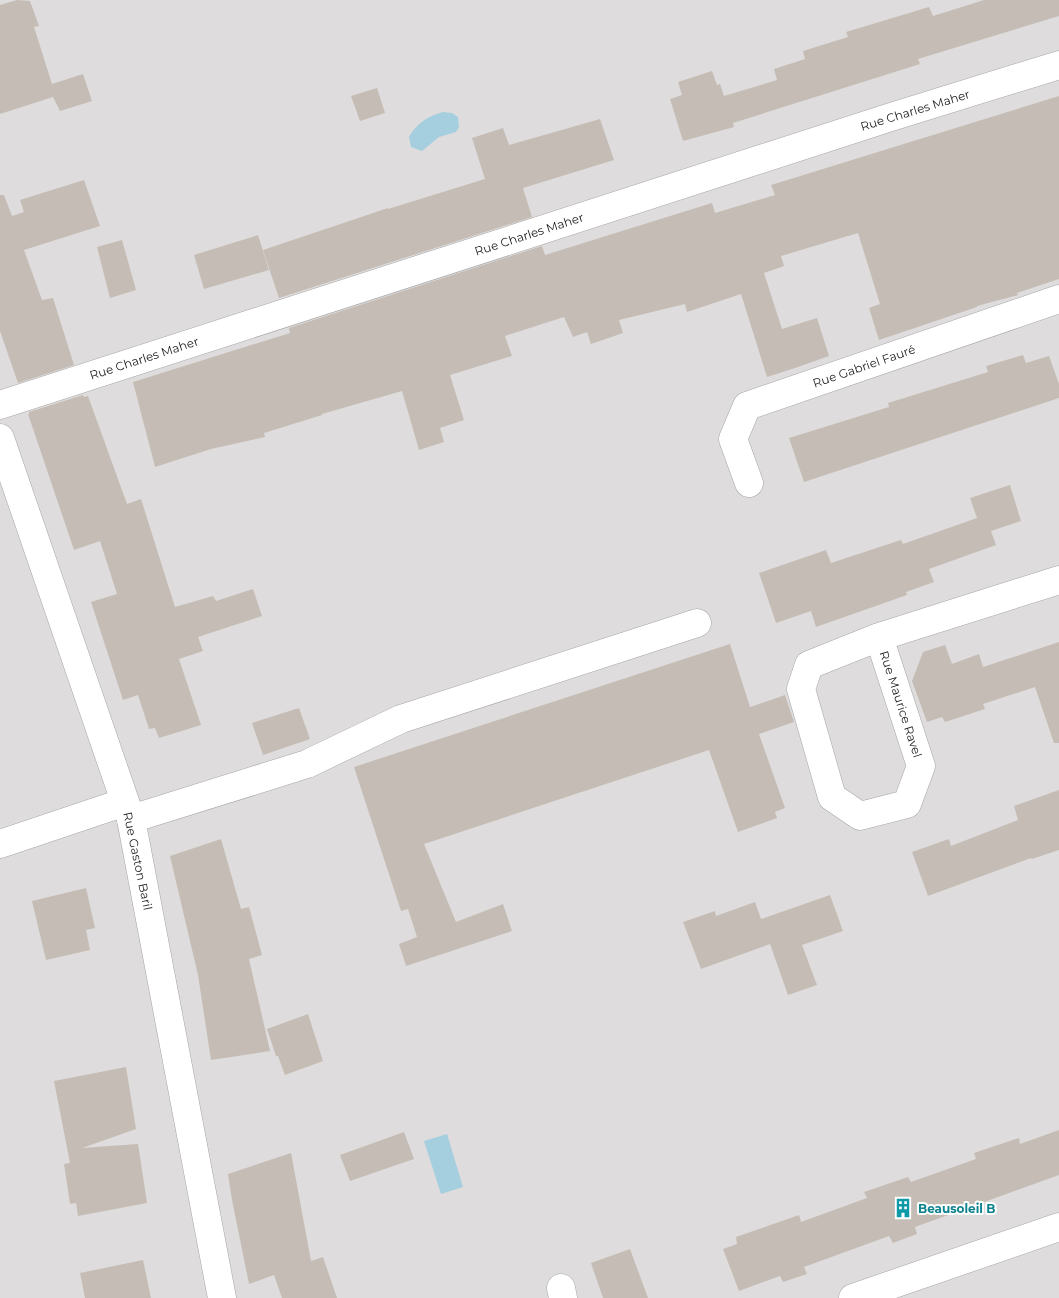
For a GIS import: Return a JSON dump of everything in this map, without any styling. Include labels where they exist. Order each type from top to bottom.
[{"type":"street","name":"Rue Charles Maher","points":[[0,404],[863,126],[1059,65]]},
{"type":"street","name":"Rue Gabriel Fauré","points":[[750,483],[733,439],[746,406],[1059,299]]},
{"type":"street","name":"Rue Gaston Baril","points":[[0,438],[128,811],[222,1298]]},
{"type":"street","name":"Rue Maurice Ravel","points":[[880,637],[921,766],[906,804],[860,816],[832,797],[802,689],[809,665],[880,637],[1059,580]]},
{"type":"street","points":[[0,844],[307,764],[401,719],[697,622]]},
{"type":"street","points":[[853,1298],[1059,1227]]},
{"type":"shaded area","points":[[0,0],[1059,0],[1059,1298],[0,1298]]},
{"type":"water","points":[[443,112],[452,113],[458,117],[459,127],[456,132],[439,137],[422,151],[411,147],[409,137],[419,124]]},
{"type":"water","points":[[447,1134],[463,1187],[441,1194],[424,1141]]},
{"type":"building","points":[[17,0],[30,1],[39,26],[34,27],[52,84],[83,74],[92,101],[60,111],[53,97],[0,114],[0,5]]},
{"type":"building","points":[[984,0],[1059,0],[1059,16],[918,59],[920,64],[733,123],[734,127],[683,141],[670,99],[682,95],[678,82],[712,71],[717,85],[720,84],[724,96],[777,80],[774,69],[805,59],[803,51],[848,37],[846,32],[929,7],[933,16]]},
{"type":"building","points":[[377,88],[385,113],[360,121],[351,96]]},
{"type":"building","points":[[1059,96],[1059,279],[1017,293],[1018,295],[977,306],[879,340],[869,308],[880,304],[858,233],[781,256],[784,266],[764,273],[782,329],[817,318],[829,356],[795,368],[767,377],[741,294],[687,312],[685,304],[619,320],[623,333],[591,344],[587,332],[573,337],[564,317],[505,336],[512,356],[450,375],[464,420],[440,428],[444,442],[419,450],[402,391],[264,433],[265,437],[211,449],[155,467],[133,382],[290,333],[289,328],[542,246],[545,255],[712,203],[715,213],[775,195],[771,185]]},
{"type":"building","points":[[600,119],[614,160],[523,188],[532,217],[279,298],[263,250],[388,208],[485,179],[472,138],[503,128],[509,145]]},
{"type":"building","points":[[84,180],[100,226],[24,250],[42,300],[53,298],[74,365],[18,383],[0,331],[0,195],[4,195],[12,216],[24,212],[20,200]]},
{"type":"building","points":[[258,235],[269,270],[204,289],[194,255]]},
{"type":"building","points":[[122,240],[136,290],[110,298],[97,247]]},
{"type":"building","points":[[1023,355],[1026,363],[1049,356],[1059,384],[1059,398],[804,482],[789,438],[889,407],[888,403],[988,372],[986,366]]},
{"type":"building","points":[[83,395],[84,397],[88,396],[127,504],[141,499],[175,607],[213,596],[216,601],[253,589],[262,616],[198,637],[203,651],[179,659],[201,725],[159,738],[155,728],[149,729],[138,695],[123,700],[91,602],[117,594],[100,541],[74,550],[28,414],[29,412]]},
{"type":"building","points":[[1010,485],[1021,521],[991,531],[996,545],[929,569],[934,582],[906,592],[907,595],[816,627],[811,611],[776,623],[759,573],[826,550],[831,563],[901,540],[903,544],[977,518],[970,498]]},
{"type":"building","points":[[1059,642],[1059,743],[1054,743],[1035,687],[983,704],[985,709],[945,722],[942,717],[927,722],[912,681],[923,652],[945,645],[952,664],[979,654],[983,667]]},
{"type":"building","points":[[730,644],[750,707],[785,695],[794,722],[759,734],[785,808],[775,812],[777,818],[738,832],[709,750],[424,844],[456,922],[503,904],[512,931],[406,966],[399,944],[417,937],[408,909],[401,911],[354,767]]},
{"type":"building","points":[[299,708],[310,739],[263,755],[252,723]]},
{"type":"building","points":[[1059,790],[1059,850],[1031,858],[928,896],[912,852],[949,839],[951,846],[1018,820],[1014,806]]},
{"type":"building","points":[[221,839],[241,909],[249,907],[262,955],[249,959],[270,1051],[211,1060],[198,975],[170,856]]},
{"type":"building","points":[[86,888],[95,928],[86,930],[90,950],[46,960],[32,901]]},
{"type":"building","points":[[830,895],[843,931],[802,945],[817,985],[788,995],[770,944],[701,969],[683,922],[715,911],[716,916],[755,902],[761,919]]},
{"type":"building","points":[[308,1014],[323,1061],[285,1075],[267,1029]]},
{"type":"building","points":[[126,1067],[136,1129],[82,1148],[138,1144],[147,1203],[78,1216],[76,1203],[70,1204],[64,1164],[70,1163],[54,1081]]},
{"type":"building","name":"Beausoleil B","points":[[1059,1130],[1059,1175],[915,1227],[917,1234],[893,1243],[889,1236],[804,1267],[807,1274],[783,1282],[780,1276],[739,1291],[723,1249],[737,1244],[736,1237],[799,1215],[801,1222],[867,1198],[864,1192],[908,1177],[911,1182],[976,1159],[974,1153],[1019,1138],[1020,1144]]},
{"type":"building","points":[[404,1132],[414,1159],[350,1181],[340,1155]]},
{"type":"building","points":[[291,1153],[311,1261],[323,1257],[337,1298],[282,1298],[274,1275],[249,1284],[228,1174]]},
{"type":"building","points":[[630,1249],[648,1298],[603,1298],[591,1263]]},
{"type":"building","points":[[143,1260],[151,1298],[85,1298],[80,1273]]},
{"type":"place","name":"Beausoleil B","points":[[903,1208]]}]
